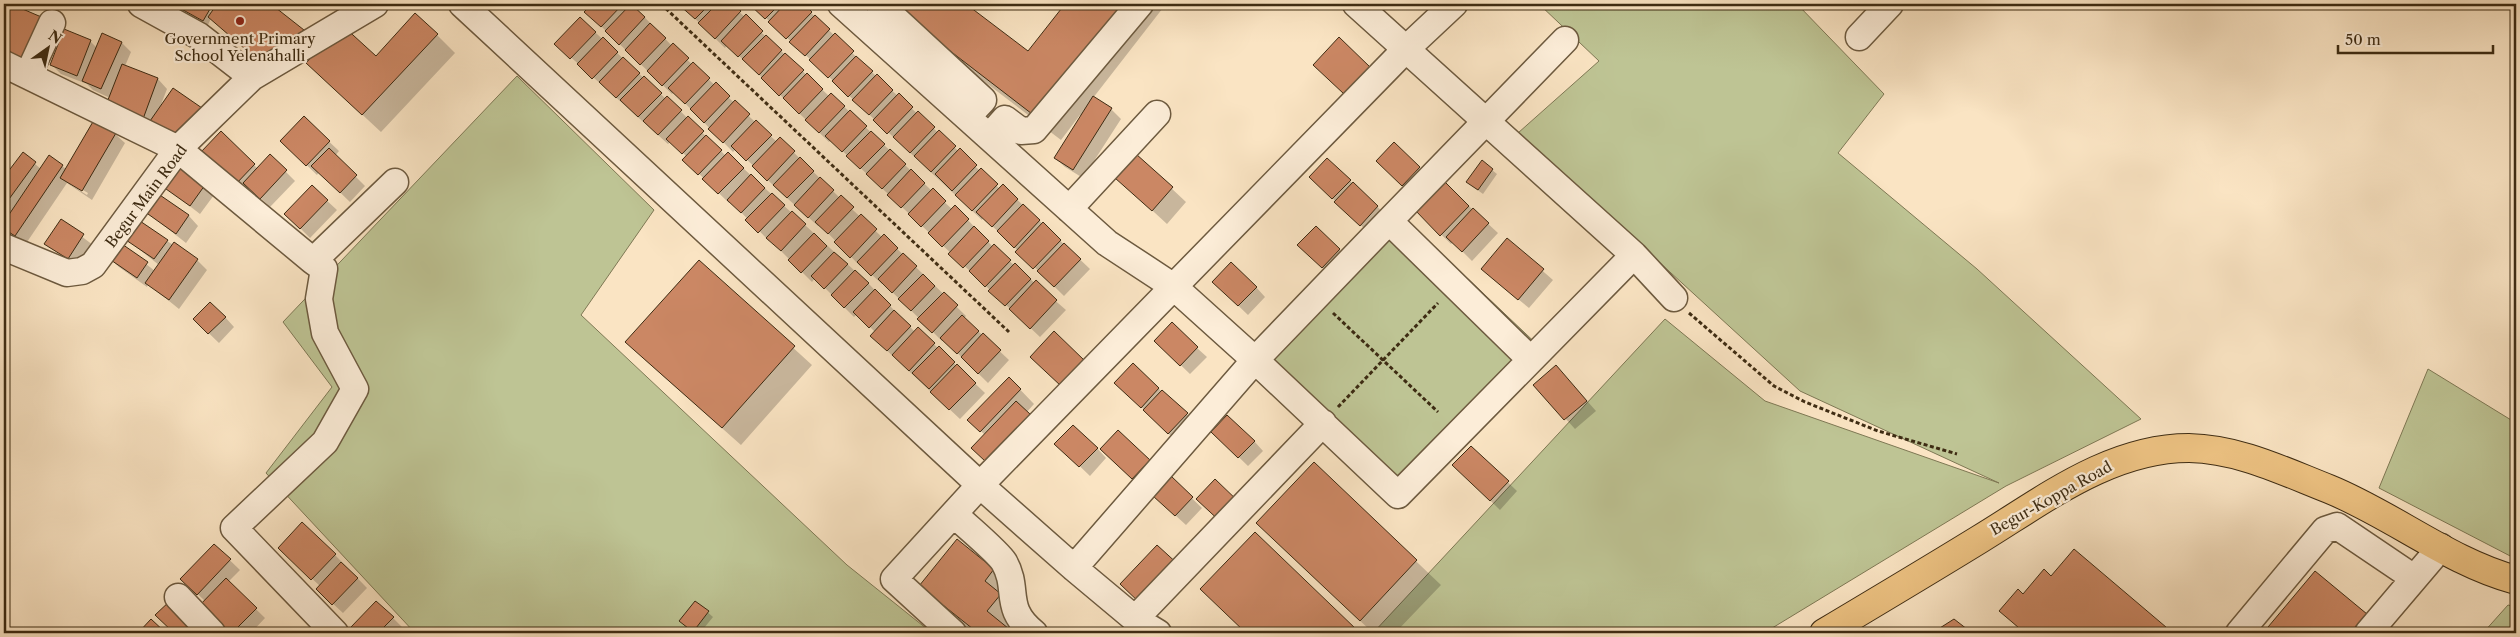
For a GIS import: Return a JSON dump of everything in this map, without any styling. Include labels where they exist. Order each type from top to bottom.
[{"type":"main road","name":"Begur-Koppa Road","points":[[1824,633],[2068,485],[2112,463],[2142,453],[2172,449],[2202,449],[2228,452],[2257,460],[2332,491],[2474,564],[2516,580]]},
{"type":"street","points":[[142,4],[198,36],[252,77]]},
{"type":"street","name":"Begur Main Road","points":[[4,247],[67,273],[82,271],[93,265],[178,149],[252,77],[376,4]]},
{"type":"street","points":[[462,4],[980,485],[1135,619],[1158,633]]},
{"type":"street","points":[[841,4],[997,128],[1070,210],[1107,243],[1174,287],[1256,360],[1398,495],[1634,255]]},
{"type":"street","points":[[879,4],[975,109]]},
{"type":"street","points":[[997,128],[1034,130],[1140,4]]},
{"type":"street","points":[[1356,4],[1634,255],[1674,298]]},
{"type":"street","points":[[953,633],[894,579],[980,485],[1406,49],[1454,4]]},
{"type":"street","points":[[1859,37],[1890,4]]},
{"type":"street","points":[[28,76],[52,23]]},
{"type":"street","points":[[1074,568],[1256,360],[1565,40]]},
{"type":"street","points":[[4,64],[178,149],[324,270],[319,299],[325,333],[355,389],[325,442],[234,528],[335,633]]},
{"type":"street","points":[[1070,210],[1157,114]]},
{"type":"street","points":[[313,262],[395,182]]},
{"type":"street","points":[[1389,221],[1530,359]]},
{"type":"street","points":[[1135,619],[1323,423]]},
{"type":"street","points":[[954,514],[1004,561],[1010,582],[1013,606],[1021,623],[1034,633]]},
{"type":"street","points":[[2239,633],[2325,530],[2337,526],[2414,578]]},
{"type":"street","points":[[2368,633],[2441,547]]},
{"type":"street","points":[[178,597],[208,632]]},
{"type":"path","points":[[661,4],[1009,332]]},
{"type":"path","points":[[1674,298],[1703,326],[1774,386],[1805,402],[1878,431],[1957,454]]},
{"type":"path","points":[[1323,423],[1438,303]]},
{"type":"path","points":[[1327,307],[1438,412]]},
{"type":"green space","points":[[1539,4],[1797,4],[1884,94],[1838,153],[1977,269],[2141,419],[2006,486],[1764,633],[1373,633],[1665,319],[1765,401],[1999,483],[1800,391],[1518,133],[1599,61]]},
{"type":"green space","points":[[517,76],[654,210],[581,315],[847,565],[932,633],[415,633],[266,473],[332,387],[283,322]]},
{"type":"green space","points":[[1388,203],[1545,352],[1397,506],[1241,358]]},
{"type":"green space","points":[[2428,369],[2516,423],[2516,559],[2379,488]]},
{"type":"green space","points":[[2508,605],[2516,607],[2516,633],[2483,633]]},
{"type":"building","points":[[4,4],[11,4],[46,19],[27,64],[4,54]]},
{"type":"building","points":[[177,4],[201,4],[210,9],[203,21],[176,6]]},
{"type":"building","points":[[217,4],[271,4],[304,30],[259,61],[208,17]]},
{"type":"building","points":[[592,4],[623,4],[601,27],[584,12]]},
{"type":"building","points":[[631,4],[645,17],[619,45],[605,31]]},
{"type":"building","points":[[678,4],[710,4],[695,19]]},
{"type":"building","points":[[717,4],[733,4],[741,11],[715,39],[698,23]]},
{"type":"building","points":[[749,4],[780,4],[765,19]]},
{"type":"building","points":[[785,4],[804,4],[812,12],[786,39],[768,22]]},
{"type":"building","points":[[889,4],[966,4],[1028,51],[1065,4],[1123,4],[1036,117]]},
{"type":"building","points":[[415,13],[438,34],[362,115],[306,63],[342,25],[376,56]]},
{"type":"building","points":[[746,14],[763,31],[738,57],[721,41]]},
{"type":"building","points":[[815,15],[830,29],[805,56],[789,42]]},
{"type":"building","points":[[580,17],[596,32],[570,59],[554,44]]},
{"type":"building","points":[[650,23],[666,38],[640,65],[625,50]]},
{"type":"building","points":[[64,29],[91,40],[77,76],[50,65]]},
{"type":"building","points":[[102,33],[122,42],[101,89],[82,81]]},
{"type":"building","points":[[835,33],[854,51],[828,78],[809,60]]},
{"type":"building","points":[[766,35],[782,50],[759,75],[742,59]]},
{"type":"building","points":[[603,37],[618,52],[592,79],[577,64]]},
{"type":"building","points":[[1339,37],[1370,67],[1344,94],[1313,65]]},
{"type":"building","points":[[673,43],[689,58],[662,86],[647,71]]},
{"type":"building","points":[[785,53],[804,70],[779,96],[761,78]]},
{"type":"building","points":[[856,56],[873,71],[848,97],[832,81]]},
{"type":"building","points":[[623,57],[640,73],[616,98],[599,82]]},
{"type":"building","points":[[693,62],[710,78],[685,104],[668,88]]},
{"type":"building","points":[[122,64],[158,78],[143,119],[106,105]]},
{"type":"building","points":[[807,73],[823,89],[799,114],[783,98]]},
{"type":"building","points":[[877,74],[893,90],[869,115],[852,100]]},
{"type":"building","points":[[644,76],[662,93],[638,117],[620,100]]},
{"type":"building","points":[[716,82],[730,96],[704,123],[690,109]]},
{"type":"building","points":[[173,88],[202,108],[180,141],[150,121]]},
{"type":"building","points":[[831,93],[845,106],[819,133],[805,120]]},
{"type":"building","points":[[899,93],[913,107],[887,134],[873,120]]},
{"type":"building","points":[[667,96],[682,110],[658,135],[643,121]]},
{"type":"building","points":[[1093,96],[1112,108],[1073,170],[1054,158]]},
{"type":"building","points":[[735,100],[750,114],[723,143],[708,129]]},
{"type":"building","points":[[850,110],[867,126],[842,152],[825,136]]},
{"type":"building","points":[[918,111],[935,127],[910,153],[893,137]]},
{"type":"building","points":[[304,116],[330,141],[306,166],[280,141]]},
{"type":"building","points":[[688,116],[704,131],[682,154],[666,139]]},
{"type":"building","points":[[94,120],[116,133],[82,191],[60,178]]},
{"type":"building","points":[[756,120],[772,135],[746,161],[731,146]]},
{"type":"building","points":[[939,130],[956,146],[931,172],[914,156]]},
{"type":"building","points":[[221,131],[255,164],[234,186],[200,153]]},
{"type":"building","points":[[871,131],[885,144],[860,169],[846,156]]},
{"type":"building","points":[[706,135],[722,150],[698,175],[682,160]]},
{"type":"building","points":[[780,137],[795,151],[767,181],[752,166]]},
{"type":"building","points":[[1394,142],[1420,167],[1402,186],[1376,161]]},
{"type":"building","points":[[329,148],[357,175],[340,193],[311,166]]},
{"type":"building","points":[[960,148],[977,165],[952,191],[935,174]]},
{"type":"building","points":[[890,149],[906,164],[882,189],[866,174]]},
{"type":"building","points":[[23,152],[36,162],[4,206],[4,177]]},
{"type":"building","points":[[728,152],[744,168],[718,194],[702,179]]},
{"type":"building","points":[[270,154],[287,170],[260,199],[243,183]]},
{"type":"building","points":[[1136,154],[1173,187],[1152,211],[1115,178]]},
{"type":"building","points":[[49,155],[63,165],[15,236],[4,229],[4,222]]},
{"type":"building","points":[[800,157],[814,171],[787,198],[773,185]]},
{"type":"building","points":[[1327,158],[1351,180],[1332,199],[1309,177]]},
{"type":"building","points":[[1482,160],[1493,169],[1478,190],[1466,182]]},
{"type":"building","points":[[174,163],[205,185],[190,206],[159,184]]},
{"type":"building","points":[[981,168],[998,184],[972,211],[955,195]]},
{"type":"building","points":[[911,169],[925,183],[901,208],[887,195]]},
{"type":"building","points":[[751,174],[765,188],[741,213],[727,200]]},
{"type":"building","points":[[820,177],[834,190],[808,218],[794,205]]},
{"type":"building","points":[[1444,181],[1469,206],[1440,236],[1415,210]]},
{"type":"building","points":[[1353,182],[1378,206],[1360,226],[1334,202]]},
{"type":"building","points":[[1003,184],[1018,199],[992,227],[976,212]]},
{"type":"building","points":[[312,185],[328,200],[300,229],[284,214]]},
{"type":"building","points":[[933,188],[946,201],[921,227],[908,214]]},
{"type":"building","points":[[154,191],[189,215],[176,234],[141,209]]},
{"type":"building","points":[[772,193],[785,205],[758,233],[745,220]]},
{"type":"building","points":[[841,195],[854,207],[828,234],[815,222]]},
{"type":"building","points":[[1023,204],[1040,220],[1014,248],[997,231]]},
{"type":"building","points":[[955,205],[969,219],[942,247],[928,233]]},
{"type":"building","points":[[1473,208],[1489,223],[1462,252],[1446,237]]},
{"type":"building","points":[[792,211],[806,224],[781,251],[766,238]]},
{"type":"building","points":[[861,214],[877,229],[850,258],[834,242]]},
{"type":"building","points":[[61,219],[84,234],[68,259],[44,244]]},
{"type":"building","points":[[137,219],[168,240],[154,259],[123,238]]},
{"type":"building","points":[[1043,222],[1061,240],[1033,269],[1015,252]]},
{"type":"building","points":[[974,226],[989,241],[963,268],[948,254]]},
{"type":"building","points":[[1316,226],[1340,249],[1322,268],[1297,245]]},
{"type":"building","points":[[814,233],[827,246],[801,273],[788,260]]},
{"type":"building","points":[[884,234],[898,248],[871,276],[857,262]]},
{"type":"building","points":[[1507,238],[1544,269],[1518,300],[1481,269]]},
{"type":"building","points":[[119,242],[148,262],[137,278],[108,258]]},
{"type":"building","points":[[174,242],[198,259],[169,300],[145,283]]},
{"type":"building","points":[[1064,243],[1081,259],[1054,287],[1037,271]]},
{"type":"building","points":[[994,244],[1011,260],[985,287],[969,271]]},
{"type":"building","points":[[834,252],[848,264],[824,289],[811,276]]},
{"type":"building","points":[[903,253],[917,266],[892,293],[878,279]]},
{"type":"building","points":[[699,260],[795,346],[722,428],[625,342]]},
{"type":"building","points":[[1231,262],[1257,287],[1238,306],[1212,282]]},
{"type":"building","points":[[1015,263],[1031,279],[1005,306],[988,291]]},
{"type":"building","points":[[855,270],[869,283],[844,308],[831,295]]},
{"type":"building","points":[[923,274],[935,286],[911,311],[898,299]]},
{"type":"building","points":[[1036,280],[1057,300],[1030,329],[1009,309]]},
{"type":"building","points":[[875,289],[891,305],[869,328],[853,312]]},
{"type":"building","points":[[944,292],[958,305],[932,333],[917,319]]},
{"type":"building","points":[[210,302],[226,317],[208,334],[193,319]]},
{"type":"building","points":[[894,310],[911,326],[887,351],[870,336]]},
{"type":"building","points":[[962,315],[979,331],[957,354],[940,338]]},
{"type":"building","points":[[1172,322],[1198,347],[1180,366],[1154,341]]},
{"type":"building","points":[[918,327],[935,343],[909,371],[892,355]]},
{"type":"building","points":[[1054,331],[1085,361],[1061,386],[1030,357]]},
{"type":"building","points":[[983,333],[1001,350],[978,374],[961,357]]},
{"type":"building","points":[[939,346],[955,362],[929,389],[912,373]]},
{"type":"building","points":[[1133,363],[1159,388],[1141,408],[1114,383]]},
{"type":"building","points":[[957,364],[976,383],[949,410],[930,392]]},
{"type":"building","points":[[1556,365],[1587,401],[1564,420],[1533,385]]},
{"type":"building","points":[[1009,377],[1021,389],[980,432],[967,420]]},
{"type":"building","points":[[1162,390],[1188,413],[1168,434],[1143,410]]},
{"type":"building","points":[[1016,401],[1030,414],[985,461],[971,448]]},
{"type":"building","points":[[1227,415],[1255,441],[1238,458],[1211,432]]},
{"type":"building","points":[[1073,425],[1098,448],[1079,467],[1054,444]]},
{"type":"building","points":[[1118,430],[1150,460],[1132,479],[1100,449]]},
{"type":"building","points":[[1471,446],[1509,481],[1490,501],[1452,465]]},
{"type":"building","points":[[1314,462],[1417,560],[1360,621],[1256,523]]},
{"type":"building","points":[[1171,476],[1193,497],[1175,516],[1153,496]]},
{"type":"building","points":[[1215,479],[1241,504],[1223,524],[1196,499]]},
{"type":"building","points":[[302,522],[336,554],[311,580],[278,548]]},
{"type":"building","points":[[1255,532],[1357,630],[1354,633],[1246,633],[1200,589]]},
{"type":"building","points":[[957,539],[994,569],[985,581],[1001,594],[987,611],[1014,633],[978,633],[919,586]]},
{"type":"building","points":[[214,544],[231,559],[197,595],[180,579]]},
{"type":"building","points":[[1157,545],[1180,566],[1142,605],[1120,584]]},
{"type":"building","points":[[2074,549],[2173,633],[2025,633],[1999,611],[2018,589],[2023,594],[2044,569],[2051,576]]},
{"type":"building","points":[[341,562],[358,578],[332,605],[316,589]]},
{"type":"building","points":[[2315,571],[2373,619],[2361,633],[2263,633]]},
{"type":"building","points":[[226,578],[257,608],[232,633],[226,633],[198,607]]},
{"type":"building","points":[[171,600],[198,626],[191,633],[174,633],[155,615]]},
{"type":"building","points":[[376,601],[394,617],[378,633],[357,633],[351,627]]},
{"type":"building","points":[[695,601],[709,611],[693,632],[679,621]]},
{"type":"building","points":[[151,619],[166,633],[138,633]]},
{"type":"building","points":[[1954,619],[1972,633],[1932,633]]},
{"type":"place","name":"Government Primary School Yelenahalli","points":[[240,21]]}]
